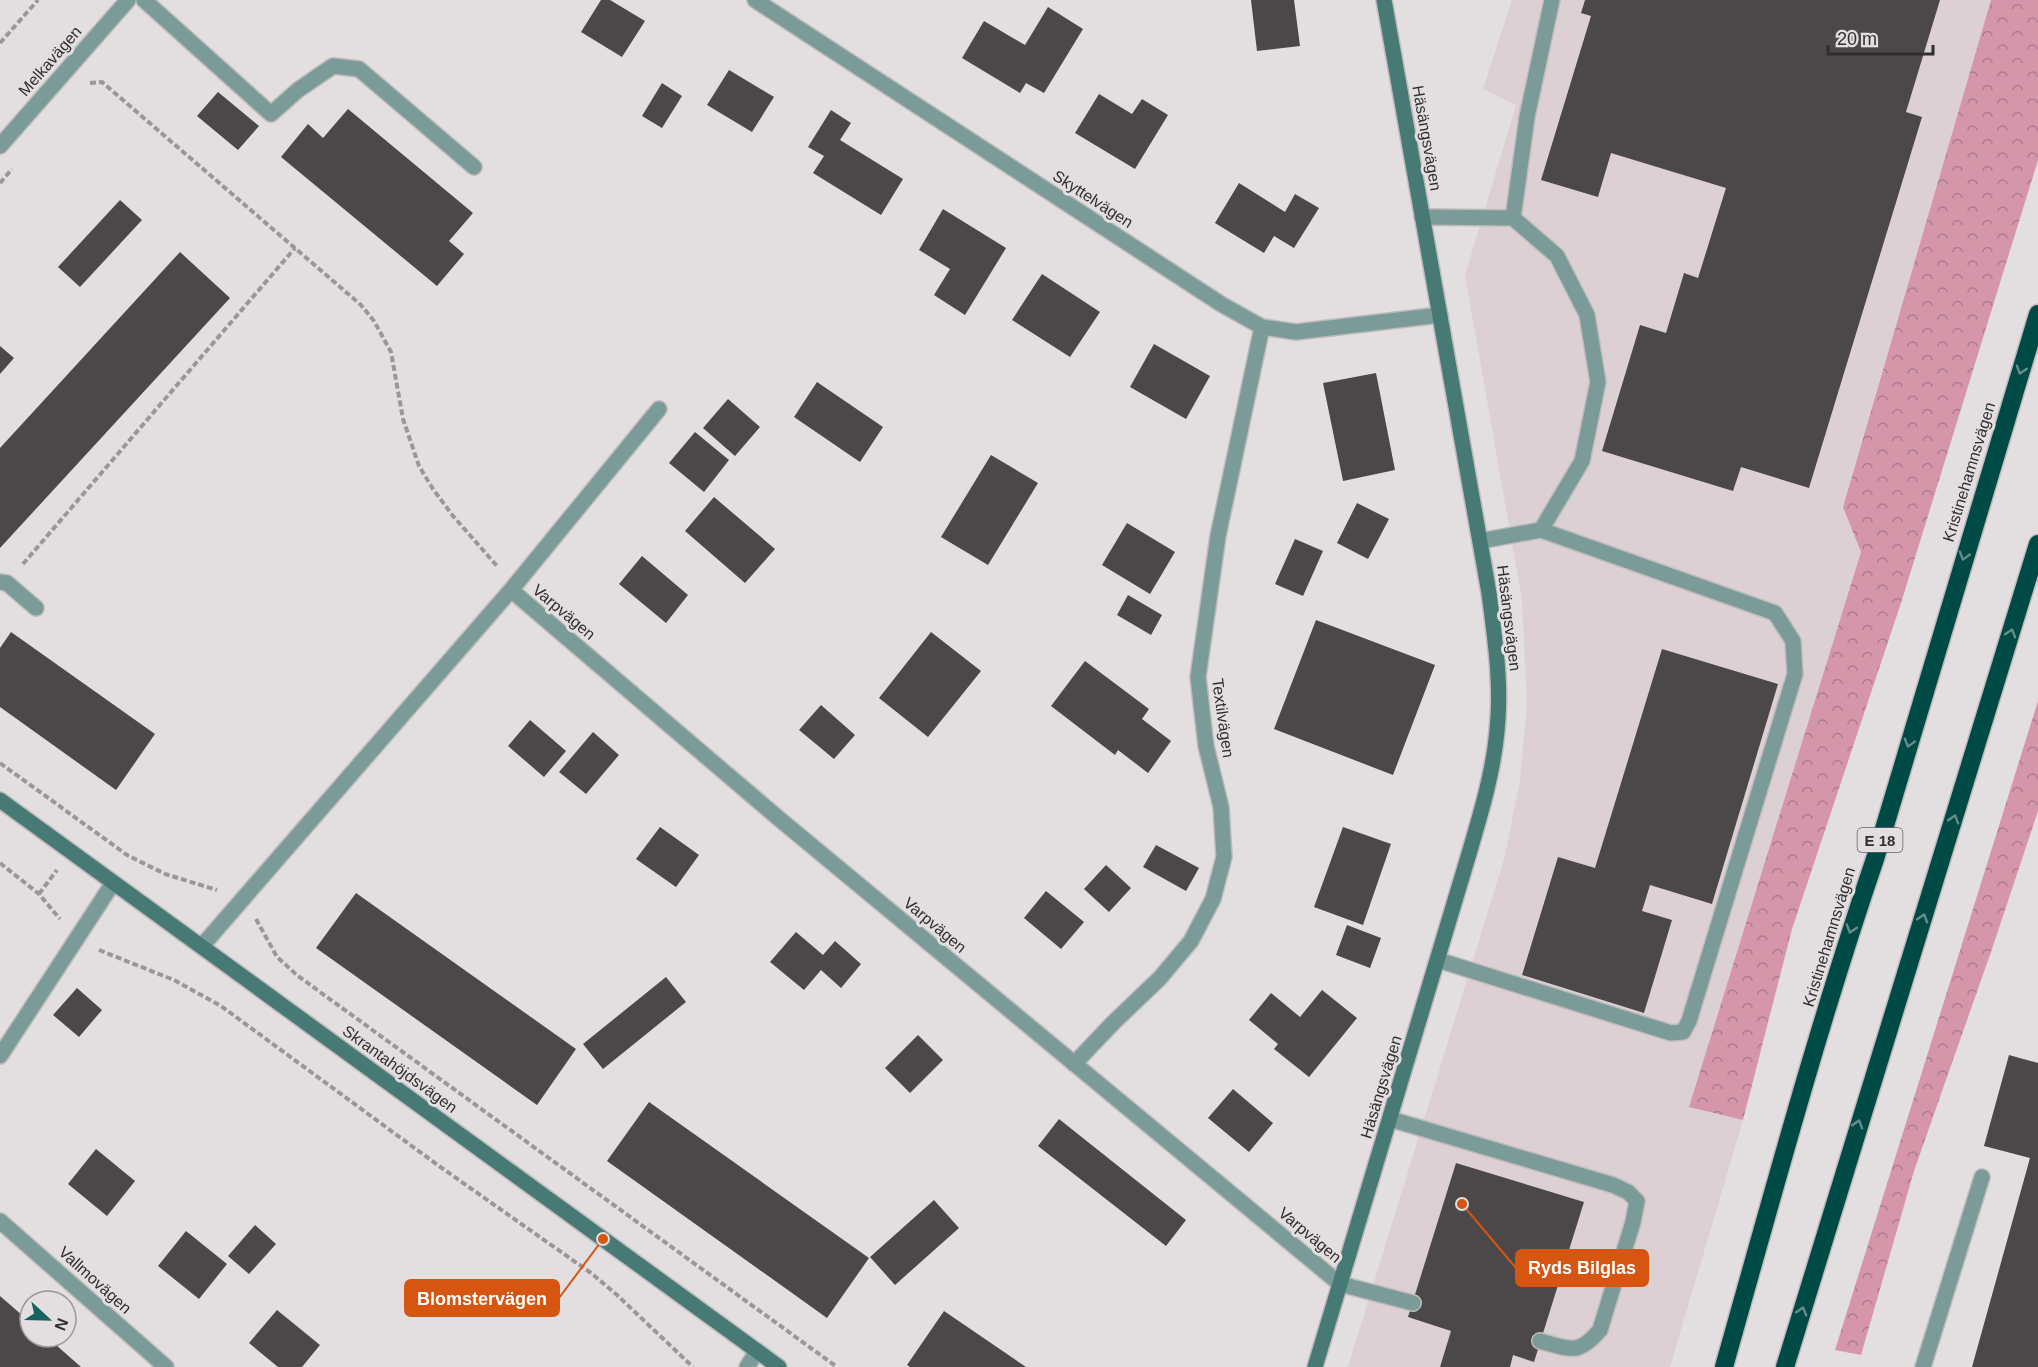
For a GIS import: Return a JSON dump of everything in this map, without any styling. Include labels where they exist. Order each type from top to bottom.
[{"type":"highway","name":"Kristinehamnsvägen","points":[[1724,1367],[1790,1133],[1875,859],[2038,314]]},
{"type":"highway","points":[[1785,1367],[1878,1057],[1937,875],[2038,544]]},
{"type":"street","name":"Melkavägen","points":[[0,146],[128,0]]},
{"type":"street","points":[[144,0],[271,114],[298,90],[333,66],[358,69],[474,167]]},
{"type":"street","name":"Skyttelvägen","points":[[755,0],[1221,304],[1262,327],[1296,332],[1440,315]]},
{"type":"street","name":"Häsängsvägen","points":[[1315,1367],[1489,783],[1497,731],[1499,667],[1489,593],[1384,0]]},
{"type":"street","points":[[1513,218],[1527,117],[1552,0]]},
{"type":"street","points":[[1422,217],[1513,218],[1557,256],[1587,315],[1598,382],[1582,461],[1541,530]]},
{"type":"street","name":"Textilvägen","points":[[1074,1064],[1160,978],[1191,941],[1213,899],[1224,857],[1221,807],[1206,746],[1198,677],[1218,536],[1262,327]]},
{"type":"street","name":"Varpvägen","points":[[202,946],[511,590],[659,409]]},
{"type":"street","points":[[1437,960],[1671,1033],[1683,1032],[1689,1021],[1795,675],[1793,641],[1775,613],[1541,530],[1480,541]]},
{"type":"street","points":[[3,583],[36,608]]},
{"type":"street","name":"Varpvägen","points":[[511,590],[777,817],[1340,1284]]},
{"type":"street","name":"Skrantahöjdsvägen","points":[[0,800],[779,1367]]},
{"type":"street","points":[[0,1056],[113,883]]},
{"type":"street","points":[[1390,1119],[1612,1185],[1628,1192],[1637,1201],[1633,1222],[1600,1330],[1589,1343],[1574,1349],[1540,1341]]},
{"type":"street","points":[[1923,1367],[1982,1178]]},
{"type":"street","name":"Vallmovägen","points":[[0,1221],[166,1367]]},
{"type":"street","points":[[1340,1284],[1413,1303]]},
{"type":"street","points":[[747,1367],[757,1351]]},
{"type":"path","points":[[0,43],[38,0]]},
{"type":"path","points":[[102,82],[361,305],[374,321],[391,352],[403,419],[419,466],[453,516],[494,561],[511,590]]},
{"type":"path","points":[[3,583],[295,248]]},
{"type":"path","points":[[0,763],[127,855],[165,874],[227,893],[261,926],[277,957],[298,976],[837,1367]]},
{"type":"path","points":[[0,863],[39,894],[62,921],[100,950],[174,980],[221,1006],[439,1166],[591,1273],[693,1367]]},
{"type":"shaded area","points":[[1512,0],[1991,0],[1843,506],[1861,552],[1690,1107],[1743,1120],[1670,1367],[1348,1367],[1505,856],[1520,780],[1527,704],[1522,600],[1465,275],[1516,105],[1483,89]]},
{"type":"green space","points":[[1991,0],[2038,0],[2038,160],[1901,603],[1792,929],[1743,1120],[1689,1107],[1861,552],[1843,507]]},
{"type":"green space","points":[[2038,701],[2038,811],[1914,1171],[1861,1355],[1835,1350]]},
{"type":"building","points":[[601,0],[610,0],[645,21],[622,57],[581,32]]},
{"type":"building","points":[[1251,0],[1294,0],[1300,46],[1257,51]]},
{"type":"building","points":[[1585,0],[1940,0],[1906,112],[1922,117],[1809,488],[1741,467],[1733,491],[1602,451],[1640,325],[1666,333],[1684,273],[1698,278],[1726,188],[1611,153],[1598,197],[1541,180],[1591,16],[1581,13]]},
{"type":"building","points":[[1048,7],[1083,29],[1044,93],[1026,83],[1020,93],[962,58],[984,21],[1025,45]]},
{"type":"building","points":[[729,70],[774,97],[752,132],[707,105]]},
{"type":"building","points":[[662,83],[682,96],[662,128],[642,116]]},
{"type":"building","points":[[218,92],[259,126],[238,150],[197,116]]},
{"type":"building","points":[[1099,94],[1132,114],[1142,99],[1168,115],[1135,169],[1075,133]]},
{"type":"building","points":[[348,109],[473,213],[449,241],[464,254],[437,286],[281,157],[308,124],[323,138]]},
{"type":"building","points":[[831,110],[851,123],[840,140],[903,179],[881,215],[813,173],[824,156],[808,147]]},
{"type":"building","points":[[1239,183],[1285,212],[1295,194],[1319,208],[1294,248],[1274,236],[1264,253],[1215,223]]},
{"type":"building","points":[[120,200],[142,220],[80,287],[58,267]]},
{"type":"building","points":[[943,209],[1006,248],[965,315],[934,295],[950,269],[919,250]]},
{"type":"building","points":[[180,252],[230,298],[0,548],[0,448]]},
{"type":"building","points":[[1042,274],[1100,312],[1070,357],[1012,320]]},
{"type":"building","points":[[1154,344],[1210,376],[1186,419],[1130,387]]},
{"type":"building","points":[[0,346],[14,358],[0,374]]},
{"type":"building","points":[[1376,373],[1395,470],[1343,481],[1323,383]]},
{"type":"building","points":[[817,382],[883,427],[860,462],[794,417]]},
{"type":"building","points":[[728,399],[760,427],[735,456],[703,428]]},
{"type":"building","points":[[695,432],[729,460],[704,492],[669,463]]},
{"type":"building","points":[[991,455],[1038,483],[988,565],[941,537]]},
{"type":"building","points":[[714,497],[775,549],[745,583],[685,531]]},
{"type":"building","points":[[1357,503],[1389,519],[1368,559],[1337,543]]},
{"type":"building","points":[[1127,523],[1175,552],[1150,594],[1102,565]]},
{"type":"building","points":[[1295,539],[1323,551],[1303,596],[1275,584]]},
{"type":"building","points":[[642,556],[688,595],[666,623],[619,584]]},
{"type":"building","points":[[1128,595],[1162,615],[1151,635],[1117,615]]},
{"type":"building","points":[[1316,620],[1435,665],[1393,775],[1274,729]]},
{"type":"building","points":[[11,632],[155,734],[116,790],[0,707],[0,648]]},
{"type":"building","points":[[931,632],[981,671],[928,737],[879,698]]},
{"type":"building","points":[[1662,649],[1778,684],[1712,904],[1650,885],[1642,911],[1672,920],[1644,1013],[1522,975],[1558,857],[1595,868]]},
{"type":"building","points":[[1085,661],[1149,709],[1142,719],[1171,741],[1148,773],[1118,750],[1115,755],[1051,706]]},
{"type":"building","points":[[821,705],[855,735],[834,759],[799,730]]},
{"type":"building","points":[[530,720],[566,751],[544,777],[508,746]]},
{"type":"building","points":[[593,732],[619,755],[586,794],[559,772]]},
{"type":"building","points":[[660,827],[699,855],[676,887],[636,859]]},
{"type":"building","points":[[1343,827],[1391,844],[1363,925],[1314,907]]},
{"type":"building","points":[[1156,845],[1199,868],[1186,891],[1143,867]]},
{"type":"building","points":[[1106,865],[1131,888],[1109,912],[1084,889]]},
{"type":"building","points":[[1046,891],[1084,922],[1061,949],[1024,918]]},
{"type":"building","points":[[356,893],[576,1049],[537,1105],[316,948]]},
{"type":"building","points":[[1347,925],[1381,938],[1370,968],[1336,955]]},
{"type":"building","points":[[796,932],[823,955],[835,941],[861,964],[841,988],[821,970],[804,990],[770,962]]},
{"type":"building","points":[[666,977],[686,1002],[603,1069],[583,1044]]},
{"type":"building","points":[[77,988],[102,1010],[79,1037],[53,1015]]},
{"type":"building","points":[[1322,990],[1357,1018],[1309,1077],[1274,1049],[1278,1044],[1249,1020],[1271,993],[1300,1017]]},
{"type":"building","points":[[918,1035],[943,1060],[910,1093],[885,1068]]},
{"type":"building","points":[[2009,1055],[2038,1063],[2038,1367],[1972,1367],[2030,1158],[1984,1146]]},
{"type":"building","points":[[1233,1089],[1273,1123],[1249,1152],[1208,1118]]},
{"type":"building","points":[[649,1102],[869,1258],[827,1318],[607,1161]]},
{"type":"building","points":[[1059,1119],[1186,1220],[1166,1246],[1038,1146]]},
{"type":"building","points":[[96,1149],[135,1181],[107,1216],[68,1184]]},
{"type":"building","points":[[1456,1163],[1584,1202],[1534,1362],[1513,1355],[1510,1367],[1440,1367],[1451,1331],[1408,1317]]},
{"type":"building","points":[[934,1200],[959,1228],[895,1285],[870,1257]]},
{"type":"building","points":[[255,1225],[276,1244],[249,1274],[228,1256]]},
{"type":"building","points":[[186,1231],[227,1264],[199,1299],[158,1266]]},
{"type":"building","points":[[0,1296],[18,1312],[18,1349],[61,1349],[81,1367],[0,1367]]},
{"type":"building","points":[[277,1310],[320,1345],[302,1367],[278,1367],[249,1343]]},
{"type":"building","points":[[944,1311],[1026,1367],[910,1367],[907,1365]]},
{"type":"place","name":"Ryds Bilglas","points":[[1462,1204]]},
{"type":"place","name":"Blomstervägen","points":[[603,1239]]}]
